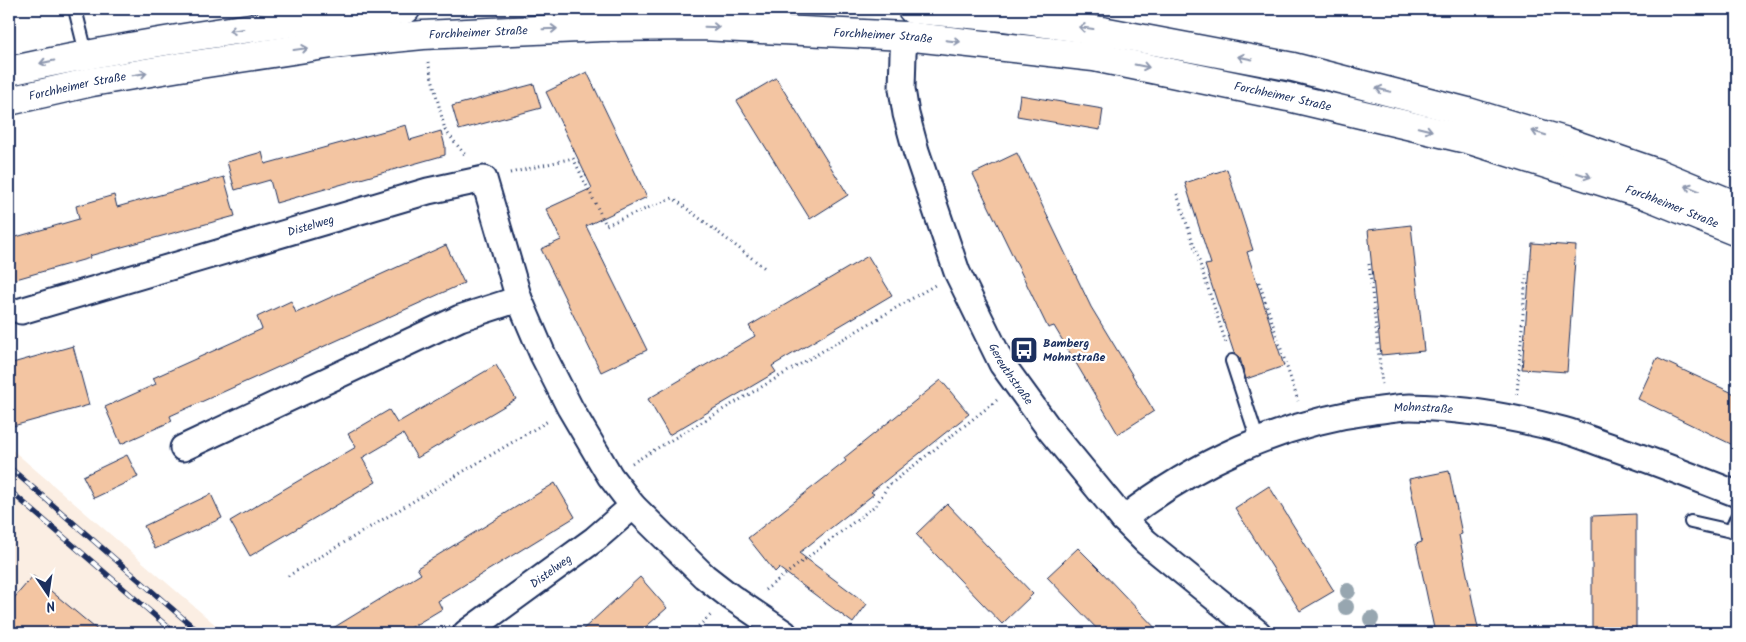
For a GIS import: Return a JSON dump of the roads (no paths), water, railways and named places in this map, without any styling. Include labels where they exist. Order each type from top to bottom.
[{"type":"street","points":[[9,71],[86,54],[307,19],[406,9]]},
{"type":"street","name":"Forchheimer Straße","points":[[9,101],[92,82],[180,67],[332,44],[422,35],[602,27],[1003,17],[1102,31],[1293,67],[1468,112],[1564,140],[1657,173],[1737,206]]},
{"type":"street","name":"Forchheimer Straße","points":[[908,20],[1298,99],[1470,140],[1648,196],[1737,232]]},
{"type":"street","name":"Gereuthstraße","points":[[908,20],[903,54],[902,89],[906,114],[927,187],[957,272],[1002,364],[1050,430],[1122,519],[1242,628]]},
{"type":"street","name":"Distelweg","points":[[22,311],[428,191],[484,180],[519,299]]},
{"type":"street","points":[[182,448],[460,318],[519,299],[543,355],[570,408],[610,476],[633,506],[704,576],[784,633]]},
{"type":"street","name":"Mohnstraße","points":[[1122,519],[1176,483],[1229,453],[1281,431],[1344,414],[1409,407],[1479,412],[1563,430],[1653,461],[1737,494]]},
{"type":"street","name":"Distelweg","points":[[466,633],[594,539],[633,506]]},
{"type":"lane","points":[[75,9],[92,82]]},
{"type":"lane","points":[[1232,361],[1258,441]]},
{"type":"lane","points":[[1691,522],[1731,531],[1737,516]]},
{"type":"railway","points":[[9,467],[200,633]]},
{"type":"railway","points":[[9,490],[175,633]]},
{"type":"place","name":"Bamberg Mohnstraße","points":[[1024,350]]}]
